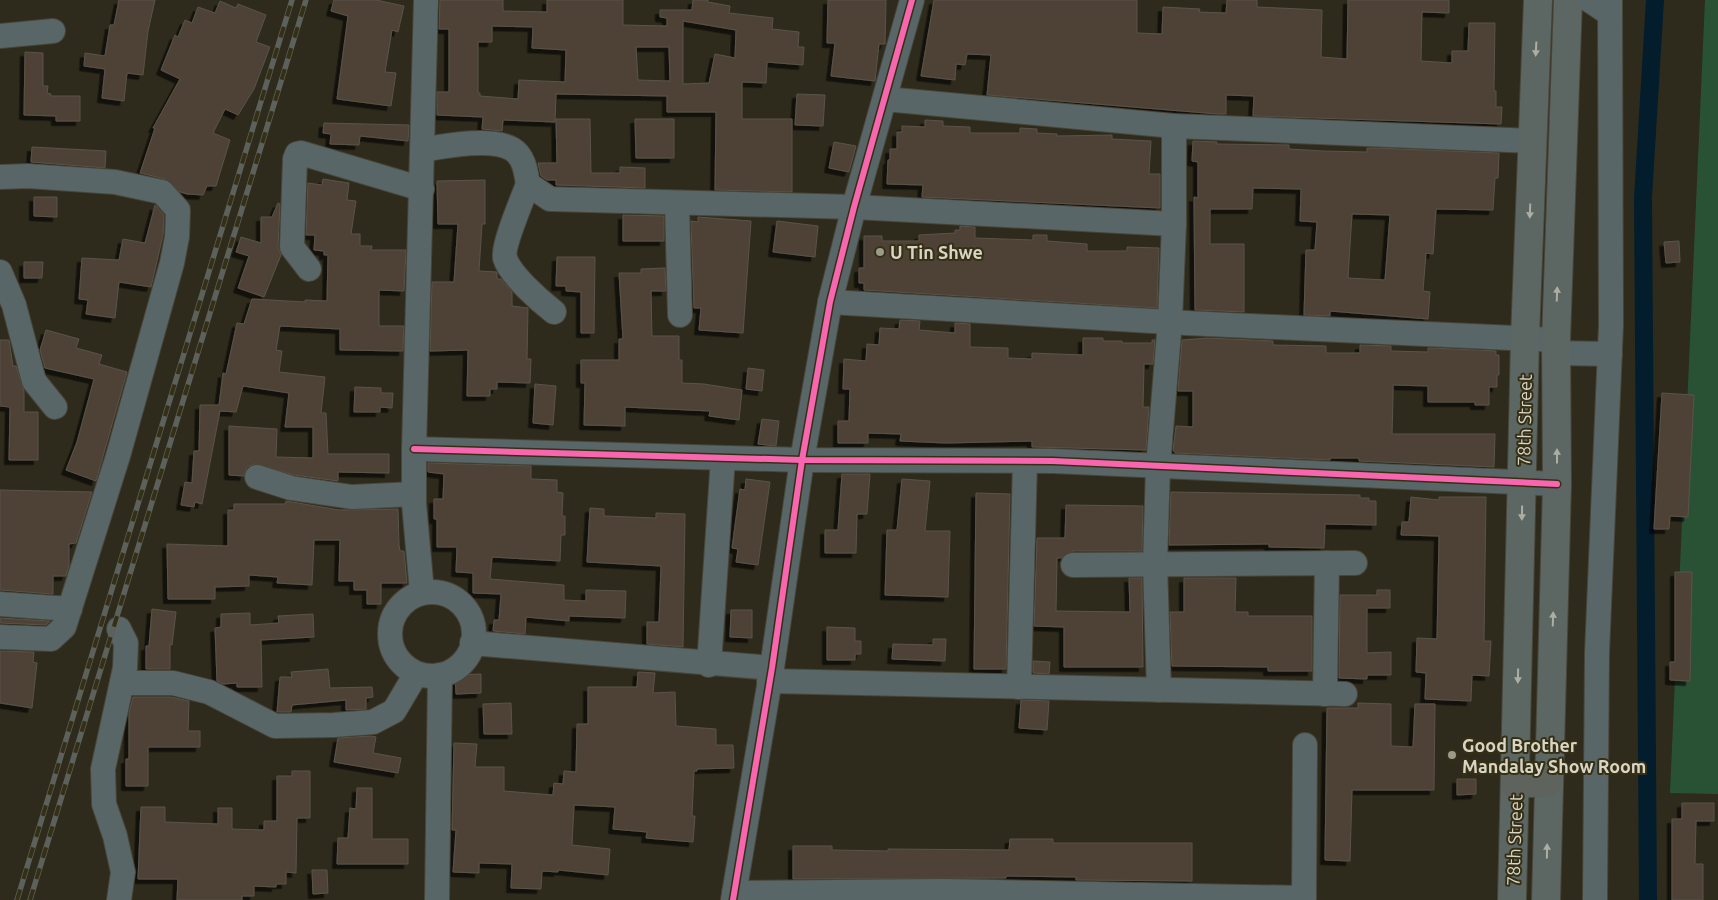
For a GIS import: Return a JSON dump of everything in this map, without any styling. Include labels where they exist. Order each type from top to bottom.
[{"type":"highway","points":[[1515,784],[1548,782]]},
{"type":"main road","name":"78th Street","points":[[1512,900],[1525,338],[1538,0]]},
{"type":"main road","name":"78th Street","points":[[1546,900],[1557,484],[1556,347],[1568,0]]},
{"type":"street","points":[[422,592],[414,494],[414,449],[426,0]]},
{"type":"street","points":[[912,0],[854,207],[830,302],[802,460],[770,675],[734,896],[944,891],[1304,898],[1305,745]]},
{"type":"street","points":[[1589,0],[1610,7],[1610,354],[1597,653],[1595,900]]},
{"type":"street","points":[[0,36],[53,30]]},
{"type":"street","points":[[885,99],[1174,126],[1532,141]]},
{"type":"street","points":[[1159,690],[1155,564],[1158,467],[1170,321],[1174,224],[1174,126]]},
{"type":"street","points":[[422,150],[462,143],[491,144],[512,149],[524,163],[528,184],[507,243],[506,258],[513,272],[554,312]]},
{"type":"street","points":[[309,269],[292,247],[295,159],[297,154],[300,153],[422,189]]},
{"type":"street","points":[[0,177],[28,176],[115,182],[162,192],[178,210],[177,237],[172,263],[118,456],[64,627],[51,639],[0,637]]},
{"type":"street","points":[[528,184],[550,199],[677,204],[854,207],[1174,224]]},
{"type":"street","points":[[677,204],[680,315]]},
{"type":"street","points":[[0,272],[14,305],[34,381],[56,407]]},
{"type":"street","points":[[830,302],[1525,338],[1556,347],[1610,354]]},
{"type":"street","points":[[414,449],[802,460],[1052,461],[1557,484]]},
{"type":"street","points":[[709,665],[723,458]]},
{"type":"street","points":[[1019,687],[1025,462]]},
{"type":"street","points":[[257,477],[291,488],[352,497],[414,494]]},
{"type":"street","points":[[472,643],[709,665],[770,675],[1019,687],[1335,694],[1327,563]]},
{"type":"street","points":[[1073,565],[1354,563]]},
{"type":"street","points":[[422,592],[447,595],[461,604],[471,618],[474,634],[472,643],[471,650],[462,664],[448,673],[432,676],[416,674],[402,664],[392,651],[389,635],[392,619],[401,605],[422,592]]},
{"type":"street","points":[[0,604],[70,609]]},
{"type":"street","points":[[119,900],[123,872],[115,836],[104,804],[103,768],[122,683],[126,642],[120,629]]},
{"type":"street","points":[[122,683],[173,683],[209,692],[275,726],[334,725],[372,722],[394,711],[416,674]]},
{"type":"street","points":[[437,900],[440,675]]},
{"type":"green space","points":[[1705,0],[1718,0],[1718,794],[1670,793]]},
{"type":"building","points":[[119,0],[155,0],[148,31],[143,75],[127,73],[124,101],[102,98],[105,69],[84,66],[85,53],[105,56],[110,25],[114,25]]},
{"type":"building","points":[[334,0],[376,0],[404,6],[398,32],[392,30],[385,72],[396,73],[391,106],[337,99],[348,16],[331,11]]},
{"type":"building","points":[[440,0],[503,0],[503,11],[547,12],[547,0],[623,0],[623,25],[667,26],[667,18],[660,17],[660,10],[692,10],[693,0],[708,0],[708,2],[730,6],[729,13],[773,18],[772,29],[799,32],[798,47],[804,47],[803,65],[767,62],[766,83],[742,82],[742,119],[792,119],[792,192],[715,190],[716,112],[667,112],[667,96],[556,94],[555,122],[503,120],[502,131],[482,129],[483,117],[437,115],[437,92],[449,92],[449,29],[439,29]],"holes":[[[683,21],[736,30],[735,58],[715,54],[709,83],[683,84]],[[492,26],[533,27],[532,48],[566,50],[565,82],[519,80],[518,99],[480,96],[480,93],[478,93],[478,42],[492,42]],[[636,47],[669,47],[670,81],[638,80]]]},
{"type":"building","points":[[828,0],[886,0],[885,44],[879,44],[875,81],[831,76],[835,43],[827,43]]},
{"type":"building","points":[[934,0],[1137,0],[1137,33],[1162,34],[1163,7],[1200,9],[1199,12],[1226,13],[1227,0],[1257,0],[1257,7],[1322,10],[1321,57],[1347,59],[1348,0],[1449,0],[1449,13],[1422,12],[1421,61],[1452,63],[1452,51],[1468,51],[1469,23],[1495,23],[1494,91],[1496,91],[1496,107],[1502,107],[1501,124],[1253,116],[1254,96],[1226,95],[1226,114],[1218,114],[987,95],[991,55],[967,54],[965,65],[956,64],[955,80],[921,76]]},
{"type":"building","points":[[220,1],[236,8],[238,4],[266,15],[256,42],[270,47],[254,89],[238,115],[225,109],[213,133],[230,140],[216,186],[207,186],[203,195],[187,194],[180,192],[165,179],[140,173],[155,128],[153,128],[180,79],[161,70],[175,35],[178,37],[185,20],[192,23],[198,7],[215,13]]},
{"type":"building","points":[[25,52],[43,53],[43,86],[48,86],[47,93],[51,94],[51,96],[80,96],[80,121],[56,121],[56,116],[24,115]]},
{"type":"building","points":[[797,94],[825,95],[823,126],[795,125]]},
{"type":"building","points":[[556,119],[590,119],[591,173],[620,173],[620,167],[645,168],[645,188],[556,185],[556,180],[547,180],[541,176],[538,163],[557,163]]},
{"type":"building","points":[[635,119],[674,119],[674,158],[636,158]]},
{"type":"building","points":[[925,120],[943,121],[943,126],[970,127],[970,133],[1020,133],[1020,128],[1037,129],[1037,133],[1057,134],[1057,136],[1112,135],[1112,139],[1151,141],[1149,174],[1160,174],[1160,208],[922,197],[923,185],[887,184],[890,149],[897,149],[897,132],[902,132],[902,126],[925,127]]},
{"type":"building","points":[[324,123],[409,125],[408,141],[360,136],[359,145],[330,144],[331,134],[323,133]]},
{"type":"building","points":[[1193,141],[1217,142],[1217,144],[1289,145],[1289,149],[1323,151],[1367,152],[1367,148],[1377,148],[1499,153],[1498,178],[1495,178],[1493,210],[1436,209],[1433,254],[1426,253],[1423,291],[1430,292],[1428,319],[1330,311],[1330,316],[1304,315],[1306,250],[1315,250],[1317,222],[1300,221],[1301,189],[1253,188],[1252,209],[1210,209],[1210,244],[1244,244],[1244,312],[1195,310],[1194,197],[1198,198],[1198,162],[1192,161]],"holes":[[[1352,214],[1390,215],[1385,280],[1348,278]]]},
{"type":"building","points":[[834,142],[856,146],[849,172],[829,168]]},
{"type":"building","points":[[32,147],[106,151],[105,168],[31,162]]},
{"type":"building","points":[[323,179],[349,183],[347,200],[356,201],[351,234],[360,234],[360,246],[372,246],[371,250],[406,250],[404,291],[379,290],[379,326],[404,326],[403,351],[340,350],[340,329],[280,326],[276,350],[282,351],[279,372],[325,377],[321,413],[326,413],[328,454],[389,454],[389,473],[338,472],[338,481],[294,475],[255,464],[247,467],[244,476],[229,475],[229,426],[277,429],[276,457],[313,458],[313,427],[285,427],[289,393],[243,386],[236,412],[220,411],[202,504],[195,502],[194,507],[181,505],[185,482],[192,483],[194,451],[199,451],[200,405],[219,405],[223,373],[226,374],[237,323],[244,324],[252,299],[305,302],[305,300],[327,301],[328,255],[324,255],[324,251],[314,250],[315,235],[306,235],[308,183],[322,185]]},
{"type":"building","points":[[485,180],[485,224],[482,224],[479,271],[497,272],[497,279],[501,279],[512,292],[512,306],[528,308],[527,359],[531,359],[530,383],[497,382],[497,389],[490,389],[490,396],[467,396],[468,350],[430,351],[432,282],[454,282],[458,224],[438,224],[437,181]]},
{"type":"building","points":[[34,197],[57,197],[57,217],[34,216]]},
{"type":"building","points":[[278,203],[280,204],[278,247],[281,255],[264,297],[238,288],[249,256],[236,252],[241,237],[261,243],[261,217],[272,217]]},
{"type":"building","points":[[155,205],[164,215],[163,235],[151,287],[119,282],[115,318],[86,314],[88,300],[79,299],[82,258],[119,260],[123,239],[145,243]]},
{"type":"building","points":[[623,215],[664,216],[664,241],[623,241]]},
{"type":"building","points":[[698,217],[751,221],[743,333],[699,330],[701,308],[694,308],[691,221],[698,222]]},
{"type":"building","points":[[777,221],[818,226],[815,257],[773,252]]},
{"type":"building","points":[[960,226],[975,227],[975,238],[1033,240],[1033,235],[1047,235],[1047,241],[1087,244],[1087,251],[1127,251],[1127,247],[1159,248],[1157,308],[864,290],[864,283],[859,283],[859,268],[864,268],[864,236],[882,236],[882,241],[919,241],[919,235],[955,233],[955,230],[960,230]]},
{"type":"building","points":[[1679,241],[1680,262],[1666,263],[1664,242]]},
{"type":"building","points":[[557,257],[595,257],[594,333],[581,333],[581,292],[566,291],[566,286],[556,286]]},
{"type":"building","points":[[24,262],[43,262],[42,278],[24,278]]},
{"type":"building","points":[[665,268],[666,291],[651,291],[652,336],[679,336],[679,360],[682,360],[682,383],[704,384],[742,390],[739,420],[709,416],[710,411],[625,407],[625,426],[584,425],[585,383],[581,383],[581,360],[619,360],[619,339],[623,339],[619,273],[641,273],[641,269]]},
{"type":"building","points":[[900,320],[920,321],[919,330],[955,333],[955,323],[970,324],[970,347],[1008,348],[1008,358],[1032,359],[1032,353],[1083,355],[1083,338],[1103,338],[1103,341],[1122,341],[1122,343],[1152,343],[1152,340],[1155,340],[1153,364],[1144,364],[1143,407],[1149,407],[1146,450],[1032,447],[1032,441],[946,443],[900,441],[901,434],[868,433],[868,443],[838,443],[838,421],[849,421],[850,389],[843,389],[844,359],[866,361],[867,344],[879,345],[880,328],[899,329]]},
{"type":"building","points":[[46,330],[79,339],[76,348],[102,355],[99,364],[127,372],[96,481],[66,470],[77,442],[94,379],[45,368],[40,350]]},
{"type":"building","points":[[1207,338],[1273,341],[1273,345],[1326,346],[1326,353],[1360,353],[1360,345],[1391,346],[1391,351],[1428,352],[1428,348],[1432,348],[1496,351],[1496,355],[1499,355],[1499,375],[1497,375],[1497,387],[1489,387],[1489,405],[1475,405],[1475,402],[1428,402],[1428,386],[1393,385],[1392,434],[1495,434],[1494,467],[1359,461],[1359,458],[1330,458],[1330,460],[1175,453],[1173,450],[1176,426],[1193,427],[1193,391],[1178,391],[1182,340]]},
{"type":"building","points":[[0,340],[9,340],[13,366],[16,366],[24,391],[24,412],[38,412],[38,460],[9,460],[10,407],[0,406]]},
{"type":"building","points":[[748,368],[764,370],[762,391],[746,389]]},
{"type":"building","points":[[535,384],[556,386],[553,425],[533,423]]},
{"type":"building","points":[[355,387],[381,388],[381,393],[393,393],[392,408],[380,407],[380,412],[354,412]]},
{"type":"building","points":[[1662,393],[1694,395],[1688,517],[1670,516],[1669,529],[1654,529]]},
{"type":"building","points":[[762,419],[779,421],[776,446],[758,444]]},
{"type":"building","points":[[428,463],[531,466],[531,479],[557,480],[557,492],[563,493],[562,516],[565,516],[565,535],[561,535],[560,561],[492,557],[490,579],[564,585],[564,600],[586,601],[586,590],[626,591],[625,618],[569,616],[569,621],[526,617],[525,634],[493,631],[494,620],[499,620],[501,594],[473,593],[473,573],[456,572],[457,547],[437,547],[437,519],[434,519],[434,499],[443,499],[444,474],[428,472]]},
{"type":"building","points":[[842,474],[870,474],[867,514],[857,514],[856,553],[825,553],[825,530],[838,530]]},
{"type":"building","points":[[746,479],[770,482],[758,565],[736,562],[738,549],[732,548],[740,489],[745,490]]},
{"type":"building","points":[[902,479],[930,481],[925,531],[950,531],[948,597],[885,595],[887,530],[897,530]]},
{"type":"building","points":[[0,490],[92,492],[76,543],[69,544],[69,566],[66,576],[53,576],[53,594],[0,590]]},
{"type":"building","points":[[1171,492],[1360,495],[1360,498],[1369,498],[1369,501],[1376,501],[1376,525],[1325,524],[1324,548],[1269,547],[1269,544],[1169,545]]},
{"type":"building","points":[[976,493],[1010,494],[1006,669],[974,669]]},
{"type":"building","points":[[1411,497],[1439,500],[1439,497],[1486,497],[1484,641],[1491,641],[1489,676],[1472,675],[1471,701],[1425,699],[1426,673],[1416,672],[1417,638],[1437,639],[1439,536],[1401,535],[1402,522],[1409,522]]},
{"type":"building","points":[[286,501],[339,510],[398,509],[399,545],[400,551],[404,551],[407,583],[381,583],[381,604],[367,604],[367,590],[354,590],[354,581],[339,581],[340,540],[314,540],[312,585],[277,583],[278,577],[249,575],[249,586],[215,587],[215,599],[168,599],[167,544],[228,546],[228,510],[234,510],[234,504],[285,504]]},
{"type":"building","points":[[1066,505],[1143,506],[1142,551],[1073,551],[1061,558],[1057,558],[1056,611],[1130,612],[1129,578],[1142,578],[1143,667],[1064,667],[1064,627],[1034,626],[1037,538],[1065,538]]},
{"type":"building","points":[[590,508],[604,509],[604,516],[656,518],[656,513],[685,514],[683,647],[647,644],[647,622],[659,622],[661,566],[587,562]]},
{"type":"building","points":[[1675,572],[1692,572],[1690,681],[1670,680],[1670,662],[1675,662]]},
{"type":"building","points":[[1184,578],[1236,578],[1235,612],[1248,612],[1248,616],[1312,616],[1312,671],[1268,671],[1268,667],[1172,666],[1170,612],[1184,612]]},
{"type":"building","points":[[1377,590],[1390,590],[1390,608],[1367,608],[1367,653],[1391,652],[1391,675],[1367,675],[1367,679],[1339,678],[1340,595],[1377,595]]},
{"type":"building","points":[[152,609],[176,612],[172,645],[170,644],[170,669],[146,669],[146,646],[149,646]]},
{"type":"building","points":[[731,610],[752,610],[752,638],[730,637]]},
{"type":"building","points":[[250,613],[250,625],[279,623],[278,616],[313,614],[314,637],[261,640],[262,687],[237,687],[237,683],[223,684],[217,681],[215,628],[221,627],[221,614]]},
{"type":"building","points":[[0,618],[50,621],[46,625],[0,623]]},
{"type":"building","points":[[827,627],[855,628],[855,641],[861,641],[861,654],[855,654],[855,660],[827,660]]},
{"type":"building","points":[[933,639],[946,639],[945,661],[892,659],[893,644],[933,645]]},
{"type":"building","points":[[0,651],[34,652],[33,662],[37,663],[32,708],[0,703]]},
{"type":"building","points":[[1033,661],[1050,662],[1049,674],[1033,673]]},
{"type":"building","points":[[328,669],[330,688],[372,687],[373,697],[366,698],[366,709],[346,710],[346,700],[292,705],[291,712],[277,712],[280,677],[292,677],[291,672]]},
{"type":"building","points":[[638,672],[655,673],[653,693],[675,692],[676,726],[716,729],[716,745],[733,745],[734,768],[697,769],[697,771],[694,771],[692,816],[695,816],[693,842],[646,838],[647,832],[613,829],[615,807],[574,805],[572,845],[610,849],[608,875],[558,870],[558,872],[542,871],[541,889],[511,888],[512,864],[479,863],[479,873],[453,872],[456,830],[452,830],[454,743],[477,744],[475,767],[504,767],[504,791],[553,795],[554,783],[563,784],[564,771],[576,772],[577,724],[588,724],[588,687],[637,687]]},
{"type":"building","points":[[481,674],[481,693],[456,694],[455,675]]},
{"type":"building","points":[[133,697],[171,697],[189,701],[188,731],[200,731],[200,747],[148,747],[148,786],[126,786],[126,759],[129,759],[129,712]]},
{"type":"building","points":[[1021,700],[1049,701],[1047,730],[1019,728]]},
{"type":"building","points":[[511,703],[512,734],[484,734],[483,704]]},
{"type":"building","points":[[1358,703],[1391,704],[1391,746],[1413,747],[1415,704],[1435,704],[1434,790],[1352,790],[1350,861],[1325,860],[1327,708],[1358,708]]},
{"type":"building","points":[[376,737],[373,753],[401,758],[398,773],[334,762],[338,738]]},
{"type":"building","points":[[292,771],[310,771],[310,818],[297,818],[296,873],[286,872],[286,884],[276,884],[276,887],[254,886],[254,896],[242,896],[242,900],[177,900],[178,879],[138,879],[141,807],[165,807],[165,822],[218,824],[218,808],[232,808],[232,829],[264,830],[264,821],[277,821],[277,776],[292,776]]},
{"type":"building","points":[[1457,779],[1476,779],[1476,794],[1457,795]]},
{"type":"building","points":[[357,788],[372,788],[372,839],[408,839],[408,864],[337,864],[338,838],[348,838],[350,808],[356,809]]},
{"type":"building","points":[[1682,803],[1714,803],[1714,821],[1696,821],[1695,864],[1703,864],[1703,900],[1672,900],[1672,819],[1682,819]]},
{"type":"building","points":[[1010,839],[1053,839],[1053,843],[1192,843],[1192,881],[1076,880],[1076,877],[1006,876],[1006,878],[793,879],[793,846],[832,846],[832,850],[1009,850]]},
{"type":"building","points":[[312,870],[327,870],[328,893],[313,894]]},
{"type":"waterway","points":[[1648,900],[1643,198],[1655,0]]},
{"type":"railway","points":[[17,900],[292,0]]},
{"type":"railway","points":[[30,900],[306,0]]},
{"type":"cycle path","points":[[733,900],[772,668],[802,460],[830,302],[854,207],[912,0]]},
{"type":"cycle path","points":[[414,449],[802,460],[1053,461],[1557,484]]},
{"type":"place","name":"U Tin Shwe","points":[[880,252]]},
{"type":"place","name":"Good Brother Mandalay Show Room","points":[[1452,755]]}]
